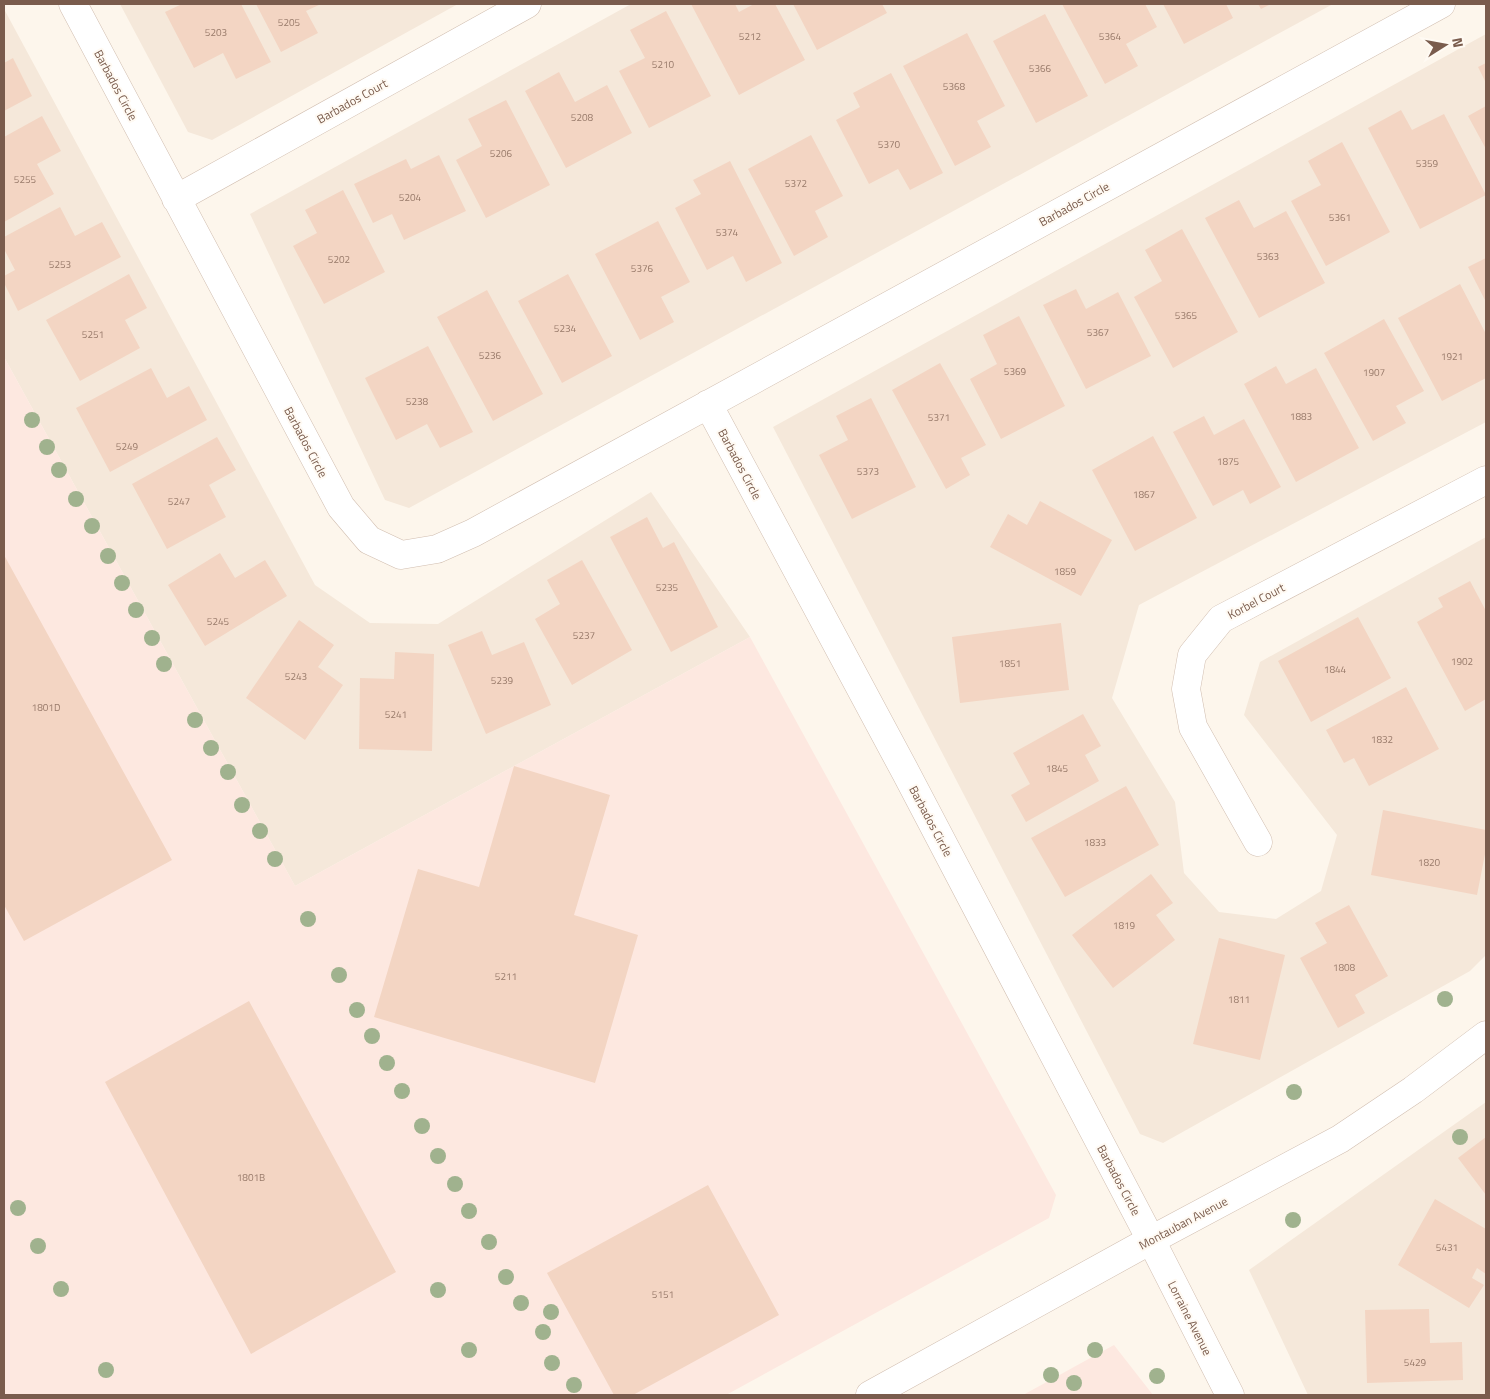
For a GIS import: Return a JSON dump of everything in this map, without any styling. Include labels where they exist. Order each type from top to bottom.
[{"type":"street","name":"Barbados Circle","points":[[73,4],[341,507],[369,540],[401,555],[437,549],[473,534],[1441,4]]},
{"type":"street","name":"Barbados Court","points":[[176,199],[527,4]]},
{"type":"street","name":"Barbados Circle","points":[[708,404],[906,773],[1151,1240]]},
{"type":"street","name":"Korbel Court","points":[[1258,842],[1193,727],[1186,689],[1192,655],[1221,620],[1486,480]]},
{"type":"street","name":"Montauban Avenue","points":[[870,1395],[1340,1138],[1413,1090],[1486,1035]]},
{"type":"street","name":"Lorraine Avenue","points":[[1151,1240],[1230,1395]]},
{"type":"shaded area","points":[[120,4],[458,4],[212,140],[188,132]]},
{"type":"shaded area","points":[[631,4],[1333,4],[409,508],[385,500],[250,214]]},
{"type":"shaded area","points":[[4,9],[315,585],[370,623],[438,624],[651,492],[750,637],[295,886],[4,357]]},
{"type":"shaded area","points":[[1486,34],[1486,422],[1139,605],[1112,698],[1175,802],[1184,873],[1219,912],[1276,919],[1321,891],[1337,835],[1244,715],[1260,662],[1486,537],[1486,955],[1470,971],[1163,1143],[1140,1134],[773,427]]},
{"type":"shaded area","points":[[4,357],[295,886],[750,637],[1056,1195],[1049,1218],[726,1395],[4,1395]]},
{"type":"shaded area","points":[[1486,1102],[1486,1395],[1308,1395],[1249,1270]]},
{"type":"shaded area","points":[[1114,1345],[1153,1395],[1023,1395]]},
{"type":"building","points":[[182,4],[241,4],[271,62],[236,79],[223,53],[194,68],[165,12]]},
{"type":"building","points":[[256,4],[321,4],[306,11],[318,33],[281,52]]},
{"type":"building","points":[[691,4],[735,4],[739,12],[754,4],[775,4],[805,60],[739,95]]},
{"type":"building","points":[[793,4],[882,4],[887,13],[817,50]]},
{"type":"building","points":[[1062,4],[1145,4],[1157,27],[1126,44],[1138,66],[1105,84]]},
{"type":"building","points":[[1163,4],[1226,4],[1233,18],[1184,44]]},
{"type":"building","points":[[1258,4],[1271,4],[1261,9]]},
{"type":"building","points":[[666,11],[711,96],[649,128],[619,71],[645,58],[630,30]]},
{"type":"building","points":[[1045,14],[1088,96],[1036,123],[993,41]]},
{"type":"building","points":[[967,33],[1005,106],[977,121],[991,147],[955,166],[903,66]]},
{"type":"building","points":[[13,58],[32,96],[4,111],[4,63]]},
{"type":"building","points":[[1486,63],[1486,83],[1478,67]]},
{"type":"building","points":[[559,72],[575,102],[607,85],[632,133],[566,168],[525,91]]},
{"type":"building","points":[[891,73],[943,173],[910,190],[898,169],[869,184],[836,120],[860,107],[853,93]]},
{"type":"building","points":[[506,100],[550,185],[486,218],[456,160],[482,146],[468,119]]},
{"type":"building","points":[[1486,106],[1486,149],[1468,116]]},
{"type":"building","points":[[1401,110],[1412,130],[1444,114],[1486,195],[1420,229],[1368,128]]},
{"type":"building","points":[[42,116],[61,151],[37,164],[54,194],[4,222],[4,137]]},
{"type":"building","points":[[811,135],[843,196],[815,211],[828,237],[794,256],[748,169]]},
{"type":"building","points":[[1342,142],[1390,232],[1326,266],[1291,201],[1321,185],[1308,161]]},
{"type":"building","points":[[439,155],[466,211],[404,240],[392,214],[373,223],[354,184],[406,159],[411,169]]},
{"type":"building","points":[[730,161],[782,263],[746,282],[733,256],[707,270],[675,208],[701,194],[693,180]]},
{"type":"building","points":[[343,190],[385,272],[324,304],[293,246],[317,233],[305,210]]},
{"type":"building","points":[[1239,200],[1254,228],[1286,211],[1325,283],[1259,318],[1205,218]]},
{"type":"building","points":[[60,207],[75,236],[102,222],[121,257],[18,311],[4,283],[4,276],[15,270],[4,249],[4,237]]},
{"type":"building","points":[[658,221],[690,282],[661,297],[674,322],[640,340],[595,254]]},
{"type":"building","points":[[1182,229],[1238,332],[1173,368],[1134,297],[1162,281],[1145,250]]},
{"type":"building","points":[[1486,258],[1486,302],[1468,267]]},
{"type":"building","points":[[129,274],[147,308],[125,320],[140,348],[80,381],[46,320]]},
{"type":"building","points":[[568,274],[612,356],[562,383],[518,301]]},
{"type":"building","points":[[1460,284],[1486,334],[1486,378],[1442,401],[1398,318]]},
{"type":"building","points":[[1076,289],[1086,309],[1118,292],[1151,356],[1086,389],[1043,305]]},
{"type":"building","points":[[487,290],[543,394],[493,421],[437,317]]},
{"type":"building","points":[[1019,316],[1065,406],[1001,439],[970,379],[997,364],[983,335]]},
{"type":"building","points":[[1384,319],[1424,391],[1396,406],[1406,423],[1373,441],[1324,353]]},
{"type":"building","points":[[428,346],[473,432],[440,448],[427,424],[396,440],[365,378]]},
{"type":"building","points":[[940,363],[986,445],[961,458],[970,475],[946,489],[892,390]]},
{"type":"building","points":[[1276,366],[1286,384],[1316,368],[1359,448],[1296,482],[1244,384]]},
{"type":"building","points":[[151,368],[167,398],[189,386],[207,420],[110,472],[76,408]]},
{"type":"building","points":[[871,398],[916,487],[852,519],[819,455],[848,440],[836,416]]},
{"type":"building","points":[[1204,416],[1214,435],[1244,419],[1281,487],[1250,504],[1243,490],[1213,506],[1173,432]]},
{"type":"building","points":[[1153,436],[1197,518],[1135,551],[1092,470]]},
{"type":"building","points":[[217,437],[236,470],[209,485],[226,517],[167,549],[132,484]]},
{"type":"building","points":[[1040,501],[1112,540],[1081,596],[990,547],[1008,514],[1027,525]]},
{"type":"building","points":[[647,517],[663,548],[674,542],[718,627],[671,652],[610,537]]},
{"type":"building","points":[[220,553],[235,578],[265,560],[287,596],[205,646],[168,585]]},
{"type":"building","points":[[4,555],[172,860],[24,941],[4,905]]},
{"type":"building","points":[[582,560],[632,650],[572,685],[535,619],[560,604],[547,580]]},
{"type":"building","points":[[1470,581],[1486,611],[1486,699],[1465,711],[1417,622],[1443,607],[1438,598]]},
{"type":"building","points":[[1358,617],[1391,678],[1311,722],[1278,661]]},
{"type":"building","points":[[299,620],[334,645],[318,667],[343,685],[305,740],[246,698]]},
{"type":"building","points":[[1061,623],[1069,690],[960,703],[952,637]]},
{"type":"building","points":[[482,631],[492,655],[524,642],[551,705],[486,734],[448,645]]},
{"type":"building","points":[[395,652],[434,654],[432,751],[359,749],[360,678],[394,679]]},
{"type":"building","points":[[1406,687],[1439,749],[1369,786],[1354,758],[1344,763],[1326,730]]},
{"type":"building","points":[[1083,714],[1101,746],[1085,755],[1099,781],[1026,822],[1011,795],[1030,784],[1013,753]]},
{"type":"building","points":[[514,766],[610,795],[574,915],[638,935],[595,1083],[374,1017],[418,869],[479,887]]},
{"type":"building","points":[[1126,786],[1159,845],[1065,897],[1031,838]]},
{"type":"building","points":[[1383,810],[1486,830],[1486,849],[1477,895],[1371,875]]},
{"type":"building","points":[[1151,874],[1173,903],[1156,915],[1175,940],[1113,988],[1072,935]]},
{"type":"building","points":[[1349,905],[1388,976],[1355,995],[1365,1013],[1338,1028],[1300,958],[1327,943],[1315,923]]},
{"type":"building","points":[[1219,938],[1285,955],[1260,1060],[1193,1044]]},
{"type":"building","points":[[249,1001],[396,1272],[251,1354],[105,1082]]},
{"type":"building","points":[[1486,1137],[1486,1195],[1458,1158]]},
{"type":"building","points":[[708,1185],[779,1315],[633,1395],[614,1395],[547,1273]]},
{"type":"building","points":[[1435,1199],[1486,1229],[1486,1274],[1477,1268],[1472,1278],[1484,1285],[1469,1308],[1398,1265]]},
{"type":"building","points":[[1429,1309],[1430,1343],[1462,1342],[1463,1380],[1367,1383],[1365,1310]]}]
